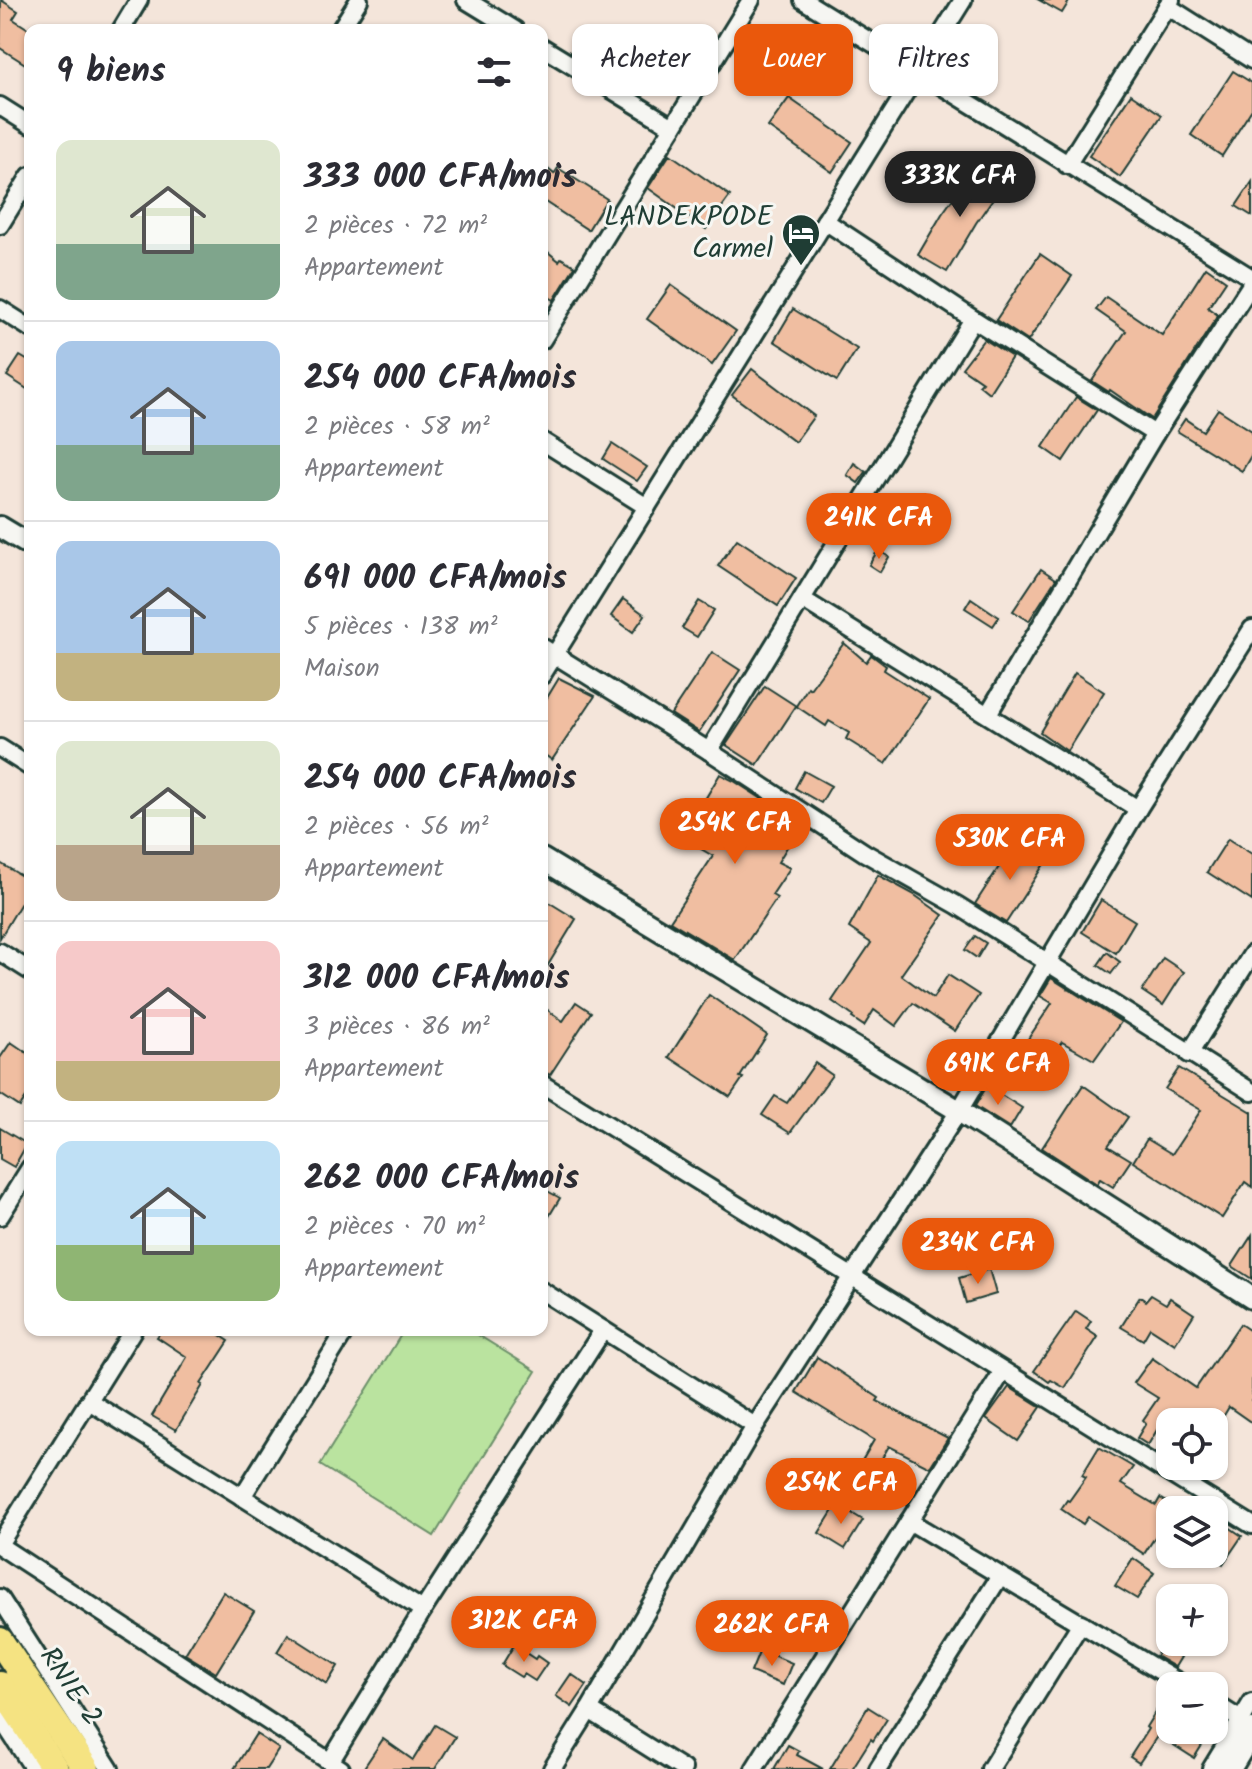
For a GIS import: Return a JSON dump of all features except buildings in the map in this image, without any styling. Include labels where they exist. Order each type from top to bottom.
[{"type":"highway","name":"RNIE 2","points":[[0,1641],[86,1769]]},
{"type":"highway","name":"RNIE 2","points":[[0,1685],[55,1769]]},
{"type":"main road","points":[[1229,1769],[1247,1725]]},
{"type":"street","points":[[125,24],[139,0]]},
{"type":"street","points":[[344,24],[359,0]]},
{"type":"street","points":[[466,0],[505,24]]},
{"type":"street","points":[[548,330],[751,0]]},
{"type":"street","points":[[803,0],[869,41]]},
{"type":"street","points":[[948,24],[963,0]]},
{"type":"street","points":[[1067,165],[1169,3],[1252,60]]},
{"type":"street","points":[[548,51],[673,127]]},
{"type":"street","points":[[904,96],[647,507],[548,651],[865,853],[957,905],[1252,1092]]},
{"type":"street","points":[[957,96],[1252,281],[1155,434],[988,714]]},
{"type":"street","points":[[0,106],[24,121]]},
{"type":"street","points":[[0,225],[24,186]]},
{"type":"street","points":[[825,221],[1155,434]]},
{"type":"street","points":[[0,309],[24,324]]},
{"type":"street","points":[[709,751],[973,319]]},
{"type":"street","points":[[548,445],[647,507]]},
{"type":"street","points":[[0,527],[24,541]]},
{"type":"street","points":[[802,599],[1138,809]]},
{"type":"street","points":[[552,1769],[755,1426],[959,1111],[1138,809],[1252,629]]},
{"type":"street","points":[[0,748],[24,763]]},
{"type":"street","points":[[548,863],[959,1111],[1252,1298]]},
{"type":"street","points":[[0,952],[24,967]]},
{"type":"street","points":[[1189,1054],[1252,954]]},
{"type":"street","points":[[548,1088],[1252,1525]]},
{"type":"street","points":[[0,1216],[24,1178]]},
{"type":"street","points":[[548,1295],[755,1426]]},
{"type":"street","points":[[129,1336],[0,1545],[335,1765],[423,1610],[603,1330]]},
{"type":"street","points":[[242,1497],[342,1336]]},
{"type":"street","points":[[754,1769],[1003,1371]]},
{"type":"street","points":[[89,1401],[423,1610]]},
{"type":"street","points":[[909,1521],[1162,1672]]},
{"type":"street","points":[[878,1769],[1000,1576]]},
{"type":"street","points":[[0,1598],[110,1769]]},
{"type":"street","points":[[990,1769],[1081,1623]]},
{"type":"street","points":[[1211,1769],[1247,1725],[1252,1702]]},
{"type":"street","points":[[589,1710],[683,1769]]},
{"type":"street","points":[[1228,1712],[1247,1725]]},
{"type":"street","points":[[0,1717],[34,1769]]},
{"type":"green space","points":[[400,1336],[480,1336],[536,1371],[434,1536],[320,1465]]},
{"type":"place","name":"LANDEKPODE Carmel","points":[[801,267]]}]
